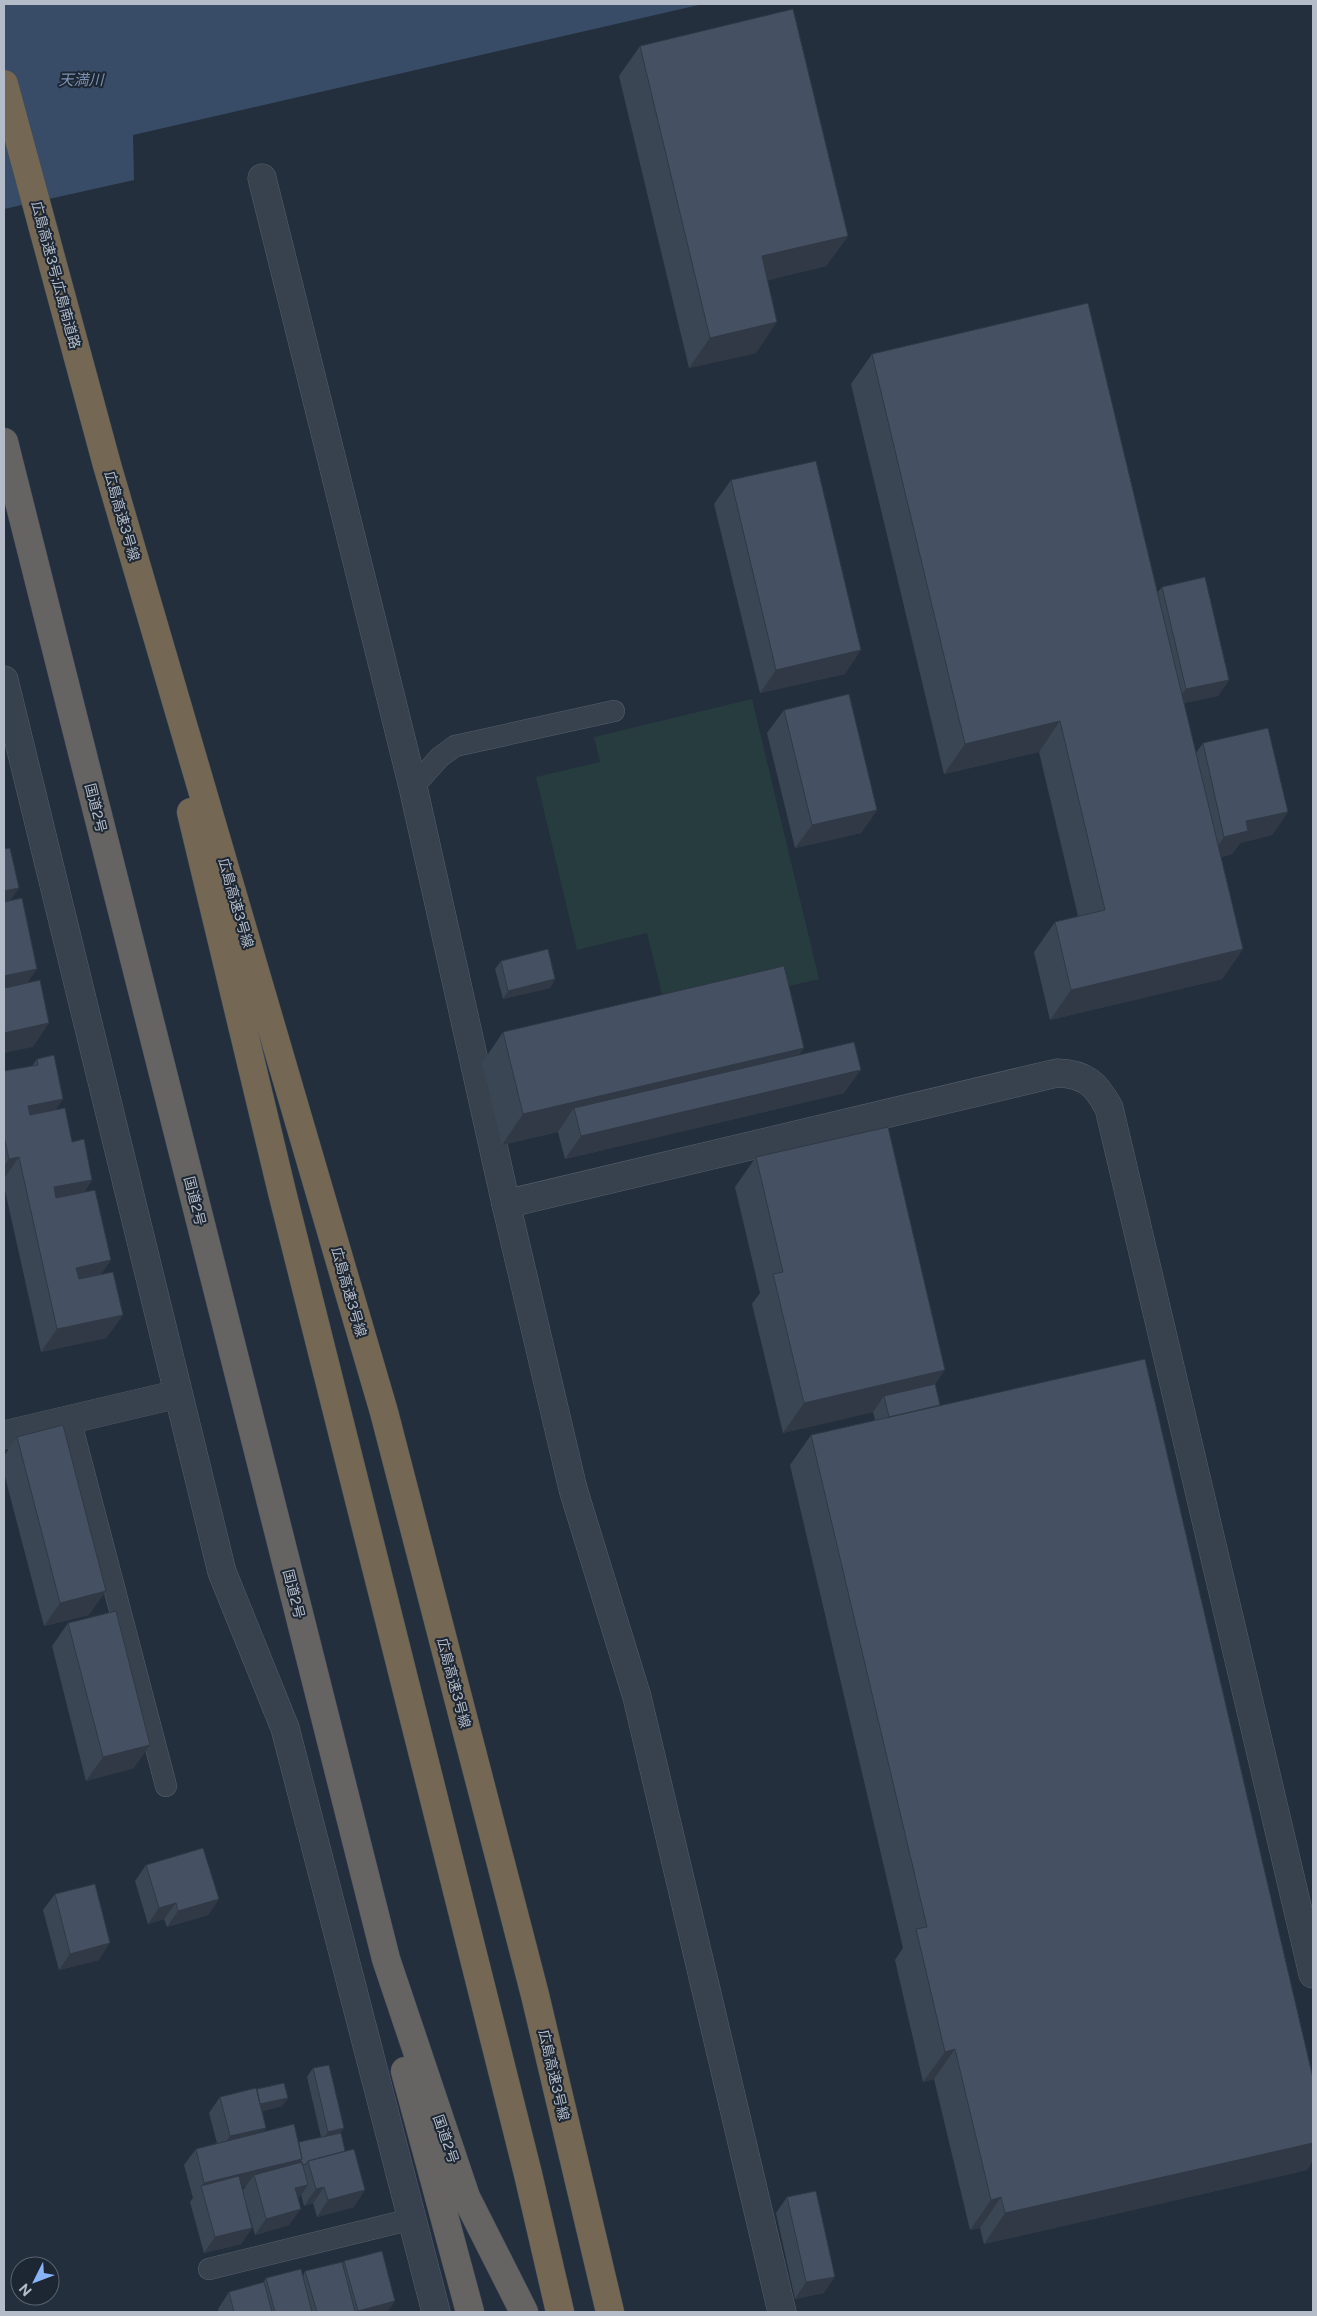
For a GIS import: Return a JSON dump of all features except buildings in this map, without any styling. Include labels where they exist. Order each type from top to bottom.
[{"type":"highway","name":"広島高速3号;広島南道路","points":[[4,84],[108,465]]},
{"type":"highway","name":"国道2号","points":[[4,442],[386,1959],[466,2197],[524,2312]]},
{"type":"highway","name":"広島高速3号線","points":[[108,465],[282,1192],[528,2174],[560,2312]]},
{"type":"highway","name":"広島高速3号線","points":[[108,465],[384,1412],[535,1995],[610,2312]]},
{"type":"highway","name":"国道2号","points":[[386,1959],[394,2028],[470,2312]]},
{"type":"street","points":[[262,178],[413,787],[506,1204],[574,1489],[637,1697],[782,2312]]},
{"type":"street","points":[[4,680],[8,718],[222,1572],[286,1728],[436,2312]]},
{"type":"street","points":[[506,1204],[1057,1073],[1073,1074],[1089,1080],[1100,1092],[1109,1108],[1313,1974]]},
{"type":"street","points":[[4,1435],[178,1394]]},
{"type":"lane","points":[[413,787],[440,757],[455,746],[614,711]]},
{"type":"lane","points":[[70,1419],[166,1786]]},
{"type":"lane","points":[[209,2269],[412,2218]]},
{"type":"green space","points":[[752,699],[819,979],[667,1015],[647,933],[577,950],[536,777],[600,762],[594,737]]},
{"type":"water","name":"天満川","points":[[4,4],[703,4],[133,135],[134,180],[4,209]]}]
